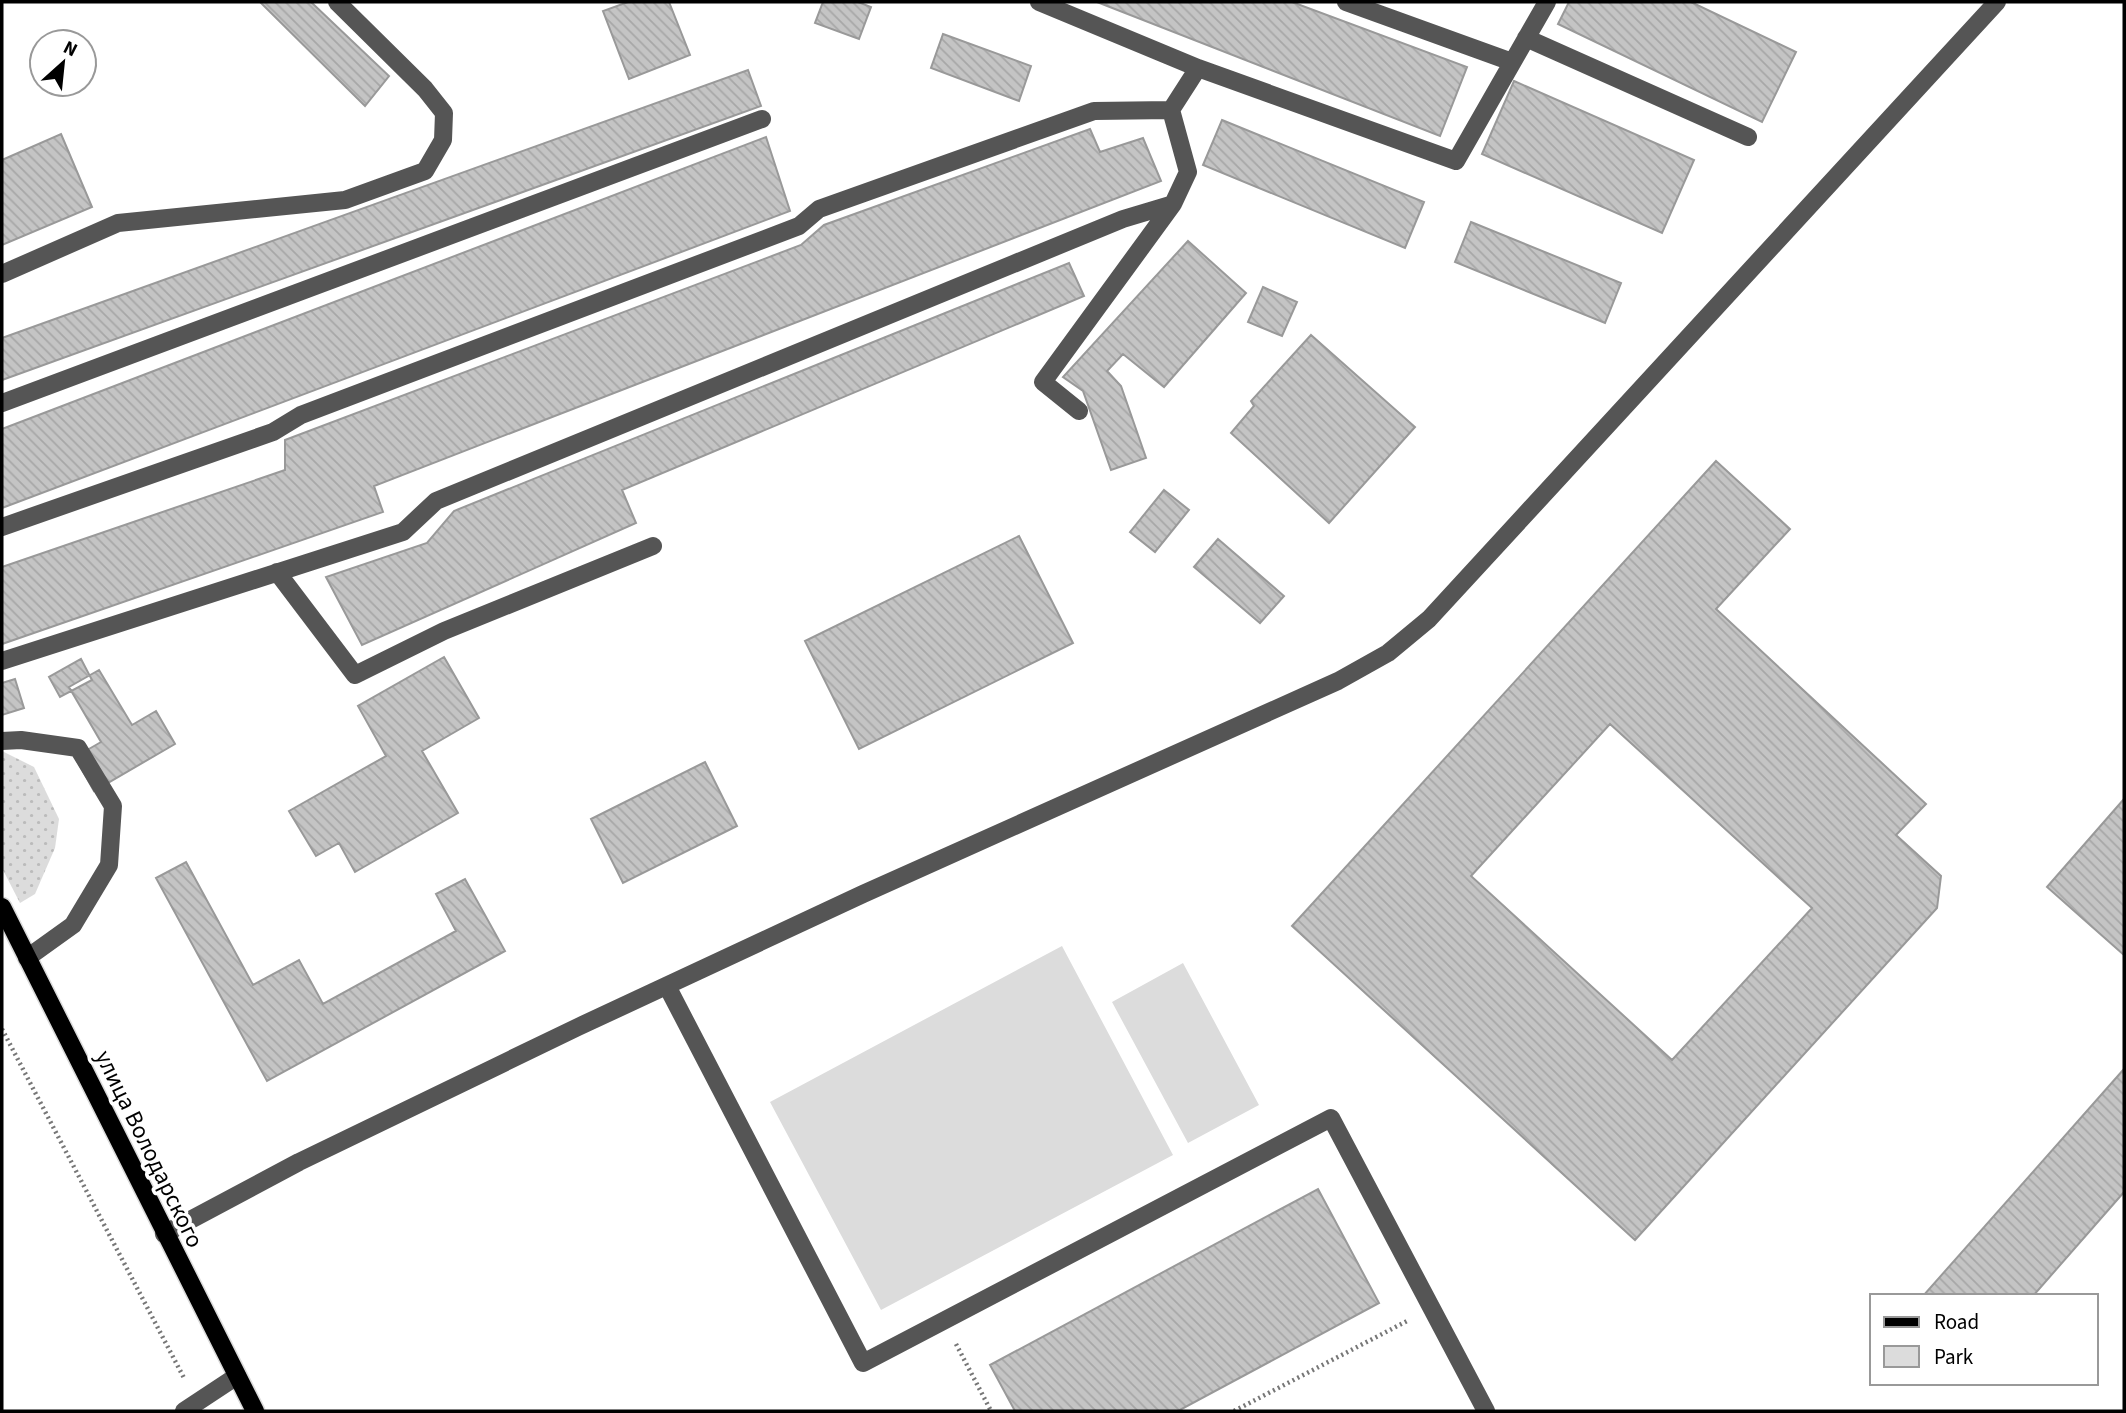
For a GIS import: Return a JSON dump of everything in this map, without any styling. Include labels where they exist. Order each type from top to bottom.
[{"type":"main road","name":"улица Володарского","points":[[2,907],[255,1411]]},
{"type":"street","points":[[2,274],[118,223],[345,200],[425,171],[443,140],[444,113],[425,89],[337,2]]},
{"type":"street","points":[[1039,2],[1198,68],[1456,161],[1547,2]]},
{"type":"street","points":[[1346,2],[1512,62]]},
{"type":"street","points":[[164,1234],[299,1162],[667,986],[1338,681],[1388,653],[1429,619],[1997,2]]},
{"type":"street","points":[[1526,38],[1748,137]]},
{"type":"street","points":[[1079,411],[1043,382],[1173,204],[1188,172],[1171,110],[1198,68]]},
{"type":"street","points":[[2,527],[273,432],[302,415],[799,226],[818,209],[1094,111],[1171,110]]},
{"type":"street","points":[[2,403],[762,119]]},
{"type":"street","points":[[2,661],[403,532],[436,501],[1123,219],[1173,204]]},
{"type":"street","points":[[277,572],[355,675],[444,631],[653,546]]},
{"type":"street","points":[[2,741],[21,740],[78,748],[113,806],[108,865],[74,925],[27,958]]},
{"type":"street","points":[[667,986],[863,1363],[1331,1118],[1486,1411]]},
{"type":"street","points":[[190,1407],[237,1376]]},
{"type":"path","points":[[2,1029],[190,1407]]},
{"type":"path","points":[[1234,1411],[1432,1308]]},
{"type":"path","points":[[944,1320],[991,1411]]},
{"type":"green space","points":[[2,751],[34,767],[59,819],[55,848],[35,894],[20,903],[2,868]]},
{"type":"green space","points":[[1062,946],[1173,1155],[881,1310],[770,1102]]},
{"type":"green space","points":[[1183,963],[1259,1105],[1188,1143],[1112,1002]]},
{"type":"building","points":[[260,2],[311,2],[389,76],[365,106]]},
{"type":"building","points":[[628,2],[669,2],[690,55],[629,79],[603,11]]},
{"type":"building","points":[[823,2],[858,2],[871,7],[859,39],[815,23]]},
{"type":"building","points":[[1097,2],[1292,2],[1467,67],[1440,136]]},
{"type":"building","points":[[1569,2],[1691,2],[1796,52],[1762,122],[1558,24]]},
{"type":"building","points":[[943,34],[1031,66],[1019,101],[931,68]]},
{"type":"building","points":[[748,70],[761,106],[2,380],[2,338]]},
{"type":"building","points":[[1514,81],[1694,160],[1662,233],[1482,154]]},
{"type":"building","points":[[1222,120],[1424,202],[1405,248],[1203,165]]},
{"type":"building","points":[[1090,129],[1100,152],[1143,138],[1161,181],[374,486],[383,512],[2,644],[2,567],[285,470],[285,440],[801,245],[824,225]]},
{"type":"building","points":[[61,134],[92,207],[2,245],[2,160]]},
{"type":"building","points":[[766,137],[790,211],[2,508],[2,429]]},
{"type":"building","points":[[1471,222],[1621,283],[1605,323],[1455,262]]},
{"type":"building","points":[[1188,241],[1246,293],[1164,387],[1123,354],[1107,371],[1121,386],[1146,458],[1111,470],[1083,391],[1063,377]]},
{"type":"building","points":[[1069,263],[1084,296],[622,490],[636,523],[362,645],[326,577],[427,543],[454,511]]},
{"type":"building","points":[[1263,287],[1297,302],[1282,336],[1248,322]]},
{"type":"building","points":[[1311,335],[1415,427],[1329,523],[1231,433],[1254,406],[1251,401]]},
{"type":"building","points":[[1716,461],[1790,529],[1716,609],[1926,804],[1896,835],[1941,876],[1937,908],[1635,1240],[1292,926]],"holes":[[[1610,724],[1812,908],[1672,1060],[1471,876]]]},
{"type":"building","points":[[1164,490],[1189,510],[1155,552],[1130,532]]},
{"type":"building","points":[[1019,536],[1073,643],[859,749],[805,641]]},
{"type":"building","points":[[1218,539],[1284,596],[1260,623],[1194,567]]},
{"type":"building","points":[[444,657],[479,718],[422,751],[458,813],[355,872],[339,843],[316,856],[289,811],[386,756],[358,706]]},
{"type":"building","points":[[81,659],[92,680],[60,697],[49,677]]},
{"type":"building","points":[[99,670],[132,725],[156,711],[175,744],[94,791],[75,757],[101,742],[69,687]]},
{"type":"building","points":[[15,679],[24,708],[2,715],[2,683]]},
{"type":"building","points":[[705,762],[737,826],[623,883],[591,819]]},
{"type":"building","points":[[2124,799],[2124,955],[2047,887]]},
{"type":"building","points":[[186,862],[253,985],[299,960],[323,1004],[456,931],[436,894],[465,879],[505,951],[267,1081],[156,878]]},
{"type":"building","points":[[2124,1069],[2124,1192],[2035,1294],[1925,1294]]},
{"type":"building","points":[[1318,1189],[1379,1303],[1178,1411],[1015,1411],[990,1365]]}]
